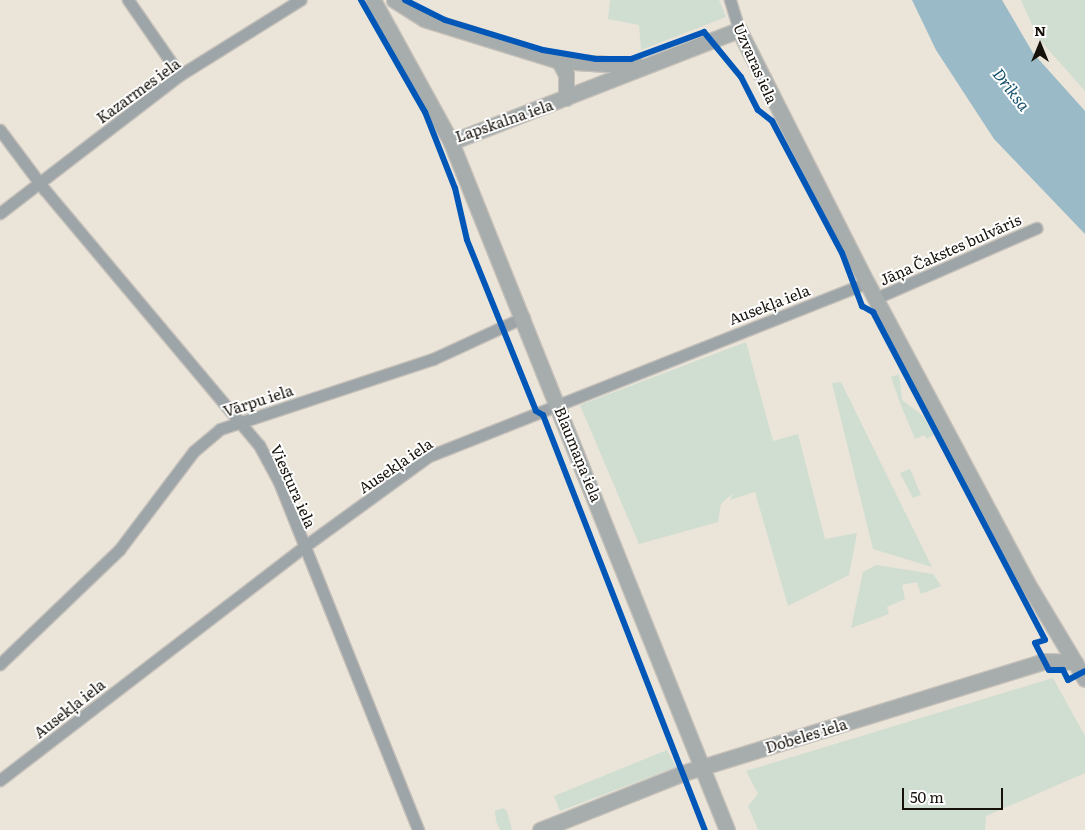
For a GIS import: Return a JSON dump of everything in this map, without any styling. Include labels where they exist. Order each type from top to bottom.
[{"type":"main road","name":"Lapskalna iela","points":[[373,0],[451,142],[740,30]]},
{"type":"main road","name":"Lapskalna iela","points":[[394,0],[424,19],[558,61],[650,66]]},
{"type":"main road","name":"Uzvaras iela","points":[[740,30],[867,283],[1026,581],[1085,679]]},
{"type":"main road","points":[[558,61],[566,74],[566,98]]},
{"type":"main road","name":"Blaumaņa iela","points":[[451,142],[524,316],[704,767],[727,830]]},
{"type":"main road","name":"Dobeles iela","points":[[540,830],[704,767],[1044,660],[1075,662]]},
{"type":"street","points":[[128,0],[180,76]]},
{"type":"street","name":"Kazarmes iela","points":[[0,213],[38,182],[180,76],[300,0]]},
{"type":"street","name":"Uzvaras iela","points":[[730,0],[740,30]]},
{"type":"street","name":"Viestura iela","points":[[0,130],[38,182],[259,445],[305,546],[418,830]]},
{"type":"street","name":"Jāņa Čakstes bulvāris","points":[[876,298],[1036,228]]},
{"type":"street","name":"Ausekļa iela","points":[[0,780],[305,546],[429,456],[558,402],[867,283]]},
{"type":"street","name":"Vārpu iela","points":[[0,664],[120,550],[194,451],[220,429],[238,421],[433,358],[524,316]]},
{"type":"green space","points":[[610,0],[719,0],[726,17],[641,50],[639,25],[608,19]]},
{"type":"green space","points":[[1021,0],[1085,0],[1085,91],[1038,38]]},
{"type":"green space","points":[[746,342],[773,441],[798,434],[825,539],[857,533],[849,575],[788,606],[755,492],[730,500],[733,493],[721,504],[718,522],[639,544],[580,405]]},
{"type":"green space","points":[[899,374],[902,400],[923,416],[934,435],[926,439],[925,435],[915,439],[900,403],[891,377]]},
{"type":"green space","points":[[841,382],[932,567],[873,549],[832,383]]},
{"type":"green space","points":[[910,469],[921,495],[913,498],[900,473]]},
{"type":"green space","points":[[876,565],[933,574],[941,586],[921,594],[917,582],[902,585],[905,599],[887,607],[889,614],[851,628],[863,572]]},
{"type":"green space","points":[[1053,678],[1085,736],[1085,773],[986,816],[985,830],[758,830],[748,806],[758,794],[746,771]]},
{"type":"green space","points":[[667,750],[676,767],[560,811],[554,796]]},
{"type":"green space","points":[[503,808],[507,811],[512,830],[500,830],[496,821],[495,811]]},
{"type":"water","name":"Driksa","points":[[912,0],[1002,0],[1033,53],[1085,111],[1085,234],[994,139],[936,50]]},
{"type":"cycle path","points":[[361,0],[425,112],[455,188],[467,240],[536,411],[543,415],[705,830]]},
{"type":"cycle path","points":[[405,0],[445,20],[543,50],[596,59],[631,59],[704,32],[741,77],[758,110],[772,121],[842,253],[862,306],[873,312],[1045,640],[1035,643],[1049,670],[1063,670],[1068,680],[1085,671]]}]
